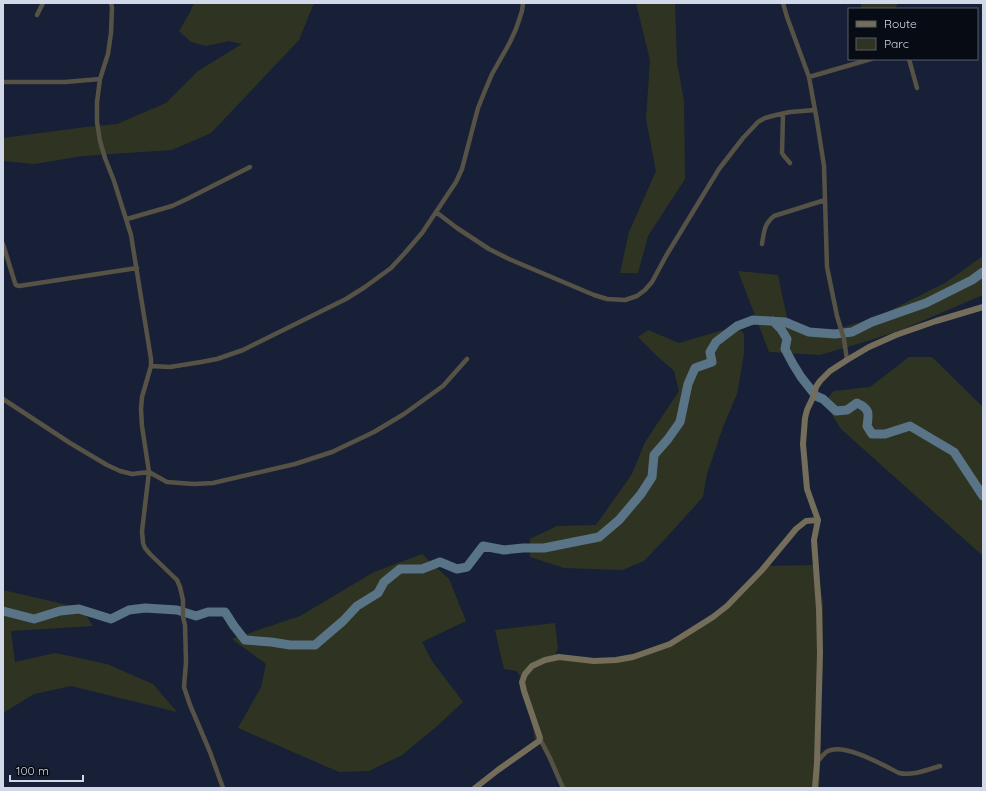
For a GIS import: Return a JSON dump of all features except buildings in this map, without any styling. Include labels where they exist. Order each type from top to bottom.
[{"type":"main road","points":[[815,788],[817,763],[820,616],[814,540],[818,520],[807,489],[803,444],[805,418],[810,402],[816,387],[830,371],[870,347],[896,335],[983,307]]},
{"type":"main road","points":[[475,788],[540,739],[522,682],[525,674],[532,666],[545,660],[559,657],[594,661],[616,660],[633,657],[670,644],[713,617],[727,606],[762,570],[796,529],[806,521],[818,520]]},
{"type":"street","points":[[37,15],[43,3]]},
{"type":"street","points":[[111,3],[112,33],[108,54],[100,79],[97,102],[97,122],[105,158],[131,235],[151,359],[151,366],[142,396],[141,409],[149,472],[142,531],[143,543],[150,554],[179,583],[183,600],[183,617],[185,625],[186,662],[184,687],[223,788]]},
{"type":"street","points":[[151,366],[170,367],[227,357],[346,299],[365,288],[391,268],[417,238],[456,182],[462,169],[478,108],[492,74],[516,29],[523,3]]},
{"type":"street","points":[[783,3],[809,78],[815,110],[824,166],[827,267],[837,316],[844,339],[847,360]]},
{"type":"street","points":[[809,78],[868,60]]},
{"type":"street","points":[[909,60],[917,88]]},
{"type":"street","points":[[3,82],[65,82],[100,79]]},
{"type":"street","points":[[436,212],[489,249],[509,259],[594,295],[607,299],[625,300],[638,296],[652,282],[666,256],[719,169],[743,138],[758,122],[765,118],[783,114],[815,110]]},
{"type":"street","points":[[783,114],[782,153],[790,163]]},
{"type":"street","points":[[126,219],[177,204],[250,167]]},
{"type":"street","points":[[762,244],[769,220],[774,216],[825,200]]},
{"type":"street","points":[[3,244],[14,283],[19,286],[137,268]]},
{"type":"street","points":[[3,399],[70,443],[106,465],[120,471],[132,474],[149,472],[167,482],[194,484],[213,483],[272,470],[332,452],[374,432],[410,410],[443,386],[466,359]]},
{"type":"street","points":[[540,739],[563,788]]},
{"type":"street","points":[[817,763],[826,751],[838,749],[867,757],[903,774],[911,774],[940,766]]},
{"type":"green space","points":[[194,3],[314,3],[299,40],[211,133],[172,150],[82,156],[35,164],[3,161],[3,138],[117,124],[166,103],[198,71],[242,44],[229,41],[206,46],[191,42],[179,31]]},
{"type":"green space","points":[[636,3],[675,3],[677,62],[684,101],[685,179],[648,236],[638,273],[620,273],[629,232],[656,171],[646,119],[650,60]]},
{"type":"green space","points":[[861,3],[898,3],[896,8],[861,8]]},
{"type":"green space","points":[[983,256],[983,295],[901,330],[820,355],[769,352],[738,271],[778,275],[787,318],[817,335],[877,317],[945,283]]},
{"type":"green space","points":[[737,326],[744,334],[744,354],[737,394],[723,427],[707,474],[703,497],[644,561],[622,570],[564,568],[530,557],[530,539],[557,526],[596,525],[632,474],[645,442],[679,391],[674,371],[638,337],[648,330],[679,343]]},
{"type":"green space","points":[[909,357],[932,357],[983,407],[983,556],[841,429],[824,402],[834,391],[870,387]]},
{"type":"green space","points":[[422,554],[449,579],[466,621],[422,642],[432,661],[463,702],[402,755],[369,771],[339,772],[238,728],[261,687],[266,664],[232,639],[300,616],[374,572]]},
{"type":"green space","points":[[817,565],[823,604],[819,788],[561,788],[538,740],[534,738],[530,716],[520,687],[521,678],[517,671],[504,669],[495,630],[555,623],[558,648],[554,659],[607,663],[664,646],[722,609],[763,566]]},
{"type":"green space","points":[[3,590],[81,608],[93,626],[11,631],[15,662],[55,653],[107,664],[153,684],[177,712],[71,686],[34,694],[3,713]]},
{"type":"waterway","points":[[3,611],[34,619],[60,611],[79,609],[111,619],[129,610],[145,608],[177,610],[196,616],[208,612],[225,612],[245,640],[290,645],[315,645],[343,621],[357,606],[378,593],[384,582],[400,569],[422,569],[440,562],[457,569],[467,567],[483,546],[504,550],[544,548],[599,537],[619,520],[641,494],[652,477],[654,455],[680,422],[688,384],[695,368],[712,362],[710,352],[716,342],[737,326],[753,320],[785,322],[809,332],[835,334],[852,332],[872,322],[926,303],[972,280],[983,272]]},
{"type":"waterway","points":[[773,321],[781,329],[787,339],[785,349],[793,364],[816,396],[823,399],[836,411],[847,410],[857,403],[864,407],[868,412],[867,426],[872,434],[885,434],[910,426],[954,452],[983,496]]}]
